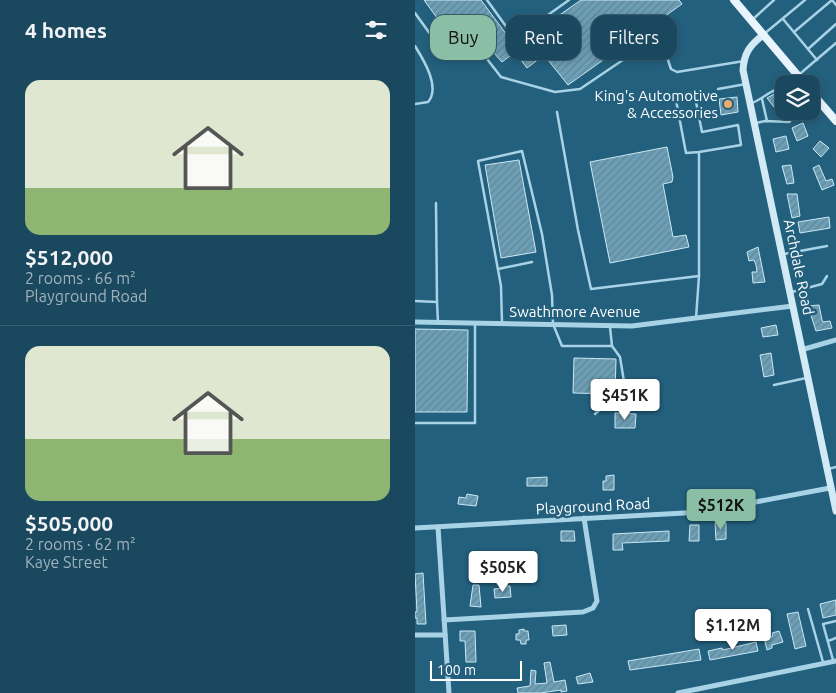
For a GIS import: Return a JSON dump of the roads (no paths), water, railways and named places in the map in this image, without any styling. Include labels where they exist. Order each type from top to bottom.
[{"type":"main road","points":[[735,0],[797,75]]},
{"type":"main road","points":[[744,61],[750,45],[763,35]]},
{"type":"main road","name":"Archdale Road","points":[[744,61],[746,84],[836,511]]},
{"type":"main road","points":[[820,103],[836,121]]},
{"type":"street","name":"Swathmore Avenue","points":[[415,322],[632,326],[793,306]]},
{"type":"street","points":[[801,350],[836,340]]},
{"type":"street","name":"Playground Road","points":[[415,528],[703,512],[830,488]]},
{"type":"street","points":[[444,620],[583,612],[593,608],[597,601],[584,518]]},
{"type":"street","points":[[438,527],[449,693]]},
{"type":"street","points":[[415,635],[445,635]]},
{"type":"street","points":[[678,693],[835,661]]},
{"type":"lane","points":[[487,0],[513,36],[517,37],[569,0]]},
{"type":"lane","points":[[751,21],[774,0]]},
{"type":"lane","points":[[763,35],[805,0]]},
{"type":"lane","points":[[794,32],[832,0],[836,5]]},
{"type":"lane","points":[[415,13],[441,49],[467,33],[501,77],[555,92],[581,89],[648,43],[657,42],[664,48],[671,69],[677,72],[744,61]]},
{"type":"lane","points":[[783,19],[817,60]]},
{"type":"lane","points":[[808,49],[836,24]]},
{"type":"lane","points":[[799,75],[836,43]]},
{"type":"lane","points":[[415,46],[430,72],[432,93],[428,102],[415,104]]},
{"type":"lane","points":[[718,90],[746,84]]},
{"type":"lane","points":[[751,104],[762,99],[775,89]]},
{"type":"lane","points":[[694,92],[702,132],[738,126],[741,145],[699,152],[686,153],[675,95],[694,92]]},
{"type":"lane","points":[[762,99],[767,121]]},
{"type":"lane","points":[[557,112],[578,230],[591,289],[699,276]]},
{"type":"lane","points":[[755,123],[767,121],[789,122],[791,120]]},
{"type":"lane","points":[[503,323],[498,270],[478,160],[522,151],[542,234],[552,295],[553,324],[562,346],[612,346]]},
{"type":"lane","points":[[696,318],[699,276],[699,152]]},
{"type":"lane","points":[[436,203],[438,322]]},
{"type":"lane","points":[[783,255],[827,246]]},
{"type":"lane","points":[[498,270],[533,262]]},
{"type":"lane","points":[[791,292],[822,284],[827,276]]},
{"type":"lane","points":[[415,302],[437,302]]},
{"type":"lane","points":[[415,422],[475,423],[475,323]]},
{"type":"lane","points":[[595,414],[608,402],[627,400],[620,357],[612,346],[610,326]]},
{"type":"lane","points":[[774,385],[807,378]]},
{"type":"lane","points":[[826,470],[836,467]]},
{"type":"lane","points":[[808,609],[823,664]]},
{"type":"lane","points":[[835,661],[823,624],[836,621]]},
{"type":"lane","points":[[828,641],[836,638]]},
{"type":"place","name":"King's Automotive & Accessories","points":[[728,104]]}]
